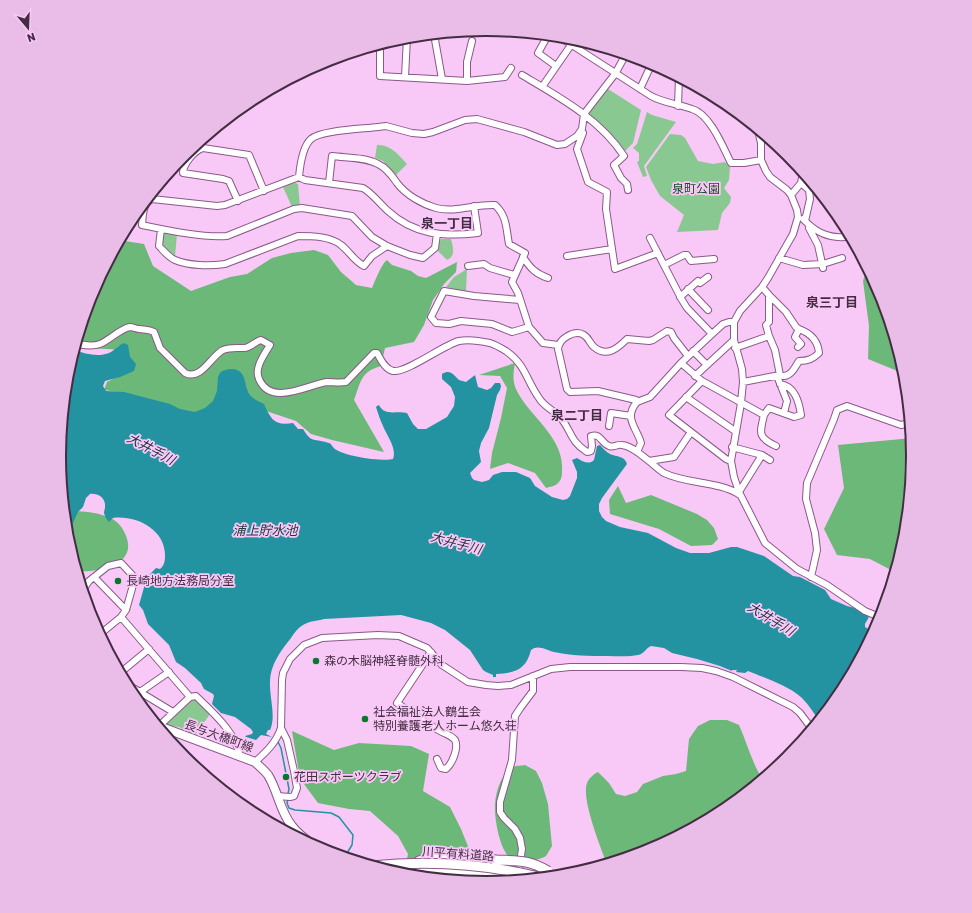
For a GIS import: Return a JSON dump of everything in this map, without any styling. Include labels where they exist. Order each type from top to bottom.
[{"type":"highway","points":[[408,865],[434,858],[521,861],[536,864],[544,872]]},
{"type":"highway","name":"川平有料道路","points":[[388,866],[456,864],[532,874]]},
{"type":"highway","points":[[408,865],[493,877]]},
{"type":"highway","name":"川平有料道路","points":[[394,867],[408,865],[456,867],[515,876]]},
{"type":"main road","name":"長与大橋町線","points":[[166,729],[254,762],[267,774],[273,785],[284,797],[286,817],[291,826],[298,833]]},
{"type":"street","points":[[435,40],[442,79]]},
{"type":"street","points":[[467,81],[467,62],[472,41]]},
{"type":"street","points":[[545,41],[538,53],[556,66]]},
{"type":"street","points":[[405,77],[407,44]]},
{"type":"street","points":[[542,87],[571,45],[660,101],[692,108],[705,116],[731,163],[744,163],[761,160]]},
{"type":"street","points":[[380,49],[380,76],[467,81],[505,77],[511,68]]},
{"type":"street","points":[[299,177],[305,147],[311,139],[323,134],[386,126],[412,133],[424,134],[471,119],[476,119],[524,132],[557,145],[564,144],[577,136],[582,129],[584,114],[616,74],[624,59]]},
{"type":"street","points":[[640,89],[649,69]]},
{"type":"street","points":[[522,74],[584,114],[606,133],[624,156],[614,165],[621,178],[627,184],[628,190]]},
{"type":"street","points":[[678,106],[679,83]]},
{"type":"street","points":[[583,133],[577,149],[588,182],[607,192],[606,209],[615,269],[658,253]]},
{"type":"street","points":[[760,137],[761,160],[766,171],[770,177],[791,195],[797,210],[798,218],[793,234],[762,287],[740,311],[734,322],[734,340],[742,369],[743,382],[741,403],[732,447],[731,461],[734,477],[740,494],[765,543],[797,569],[827,585],[865,611],[875,615]]},
{"type":"street","points":[[199,150],[203,148],[248,155],[264,191]]},
{"type":"street","points":[[196,152],[183,168],[183,173],[229,181],[232,184],[238,201]]},
{"type":"street","points":[[329,183],[332,156],[371,161],[386,168],[398,184],[423,203],[438,208],[451,209],[495,205],[502,211],[509,244],[525,253],[512,282],[529,327],[543,343],[558,345],[571,334],[576,332],[586,336],[594,347],[610,352],[618,348],[627,339],[649,341],[667,331],[671,332],[688,356]]},
{"type":"street","points":[[154,199],[217,206],[224,205],[299,177],[305,180],[363,188],[396,219],[420,230],[437,234],[457,235],[478,233],[474,206]]},
{"type":"street","points":[[791,195],[801,183],[802,179]]},
{"type":"street","points":[[801,183],[809,190],[810,199],[806,222],[818,245],[823,266]]},
{"type":"street","points":[[143,213],[142,225],[161,229],[217,236],[227,236],[294,209],[302,208],[347,214],[352,216],[372,237],[387,246],[422,258],[435,248],[437,234]]},
{"type":"street","points":[[798,218],[819,232],[840,238],[845,237]]},
{"type":"street","points":[[161,229],[158,246],[168,256],[176,260],[193,264],[216,266],[225,264],[298,236],[334,240],[341,245],[358,263],[364,266],[372,256],[387,246]]},
{"type":"street","points":[[650,238],[680,297],[712,334]]},
{"type":"street","points":[[567,256],[612,249]]},
{"type":"street","points":[[664,265],[684,254],[689,257],[691,261],[714,259]]},
{"type":"street","points":[[523,257],[530,268],[539,275],[548,278]]},
{"type":"street","points":[[779,258],[803,265],[823,266],[842,258]]},
{"type":"street","points":[[468,266],[484,264],[490,268],[514,275]]},
{"type":"street","points":[[680,297],[698,281],[700,283],[708,277]]},
{"type":"street","points":[[743,382],[787,375],[794,370],[799,361],[807,361],[814,358],[819,353],[819,346],[811,334],[796,327],[786,312],[762,287]]},
{"type":"street","points":[[688,289],[708,310]]},
{"type":"street","points":[[520,300],[474,296],[444,291],[431,317],[436,323],[449,324],[461,321],[492,324],[512,332],[529,327]]},
{"type":"street","points":[[769,295],[769,322],[766,325],[775,350],[780,375],[778,376],[780,384],[787,401],[784,413]]},
{"type":"street","points":[[637,452],[641,443],[634,430],[630,416],[637,402],[650,397],[693,351],[724,324],[734,322]]},
{"type":"street","points":[[81,345],[87,346],[99,344],[112,338],[124,329],[131,327],[138,329],[149,329],[154,332],[160,348],[185,373],[193,375],[202,370],[222,351],[240,347],[245,348],[251,346],[256,341],[261,340],[270,345],[258,366],[258,375],[261,384],[267,390],[277,393],[292,392],[328,382],[346,382],[374,353],[377,353],[383,364],[388,369],[394,371],[406,368],[448,346],[461,341],[490,344],[498,346],[518,360],[539,399],[560,417],[566,424],[573,440],[587,452],[591,451],[591,436],[595,435],[601,437],[608,446],[611,447],[621,445],[629,447],[665,473],[722,487],[740,494]]},
{"type":"street","points":[[798,347],[802,344],[795,337],[799,329]]},
{"type":"street","points":[[736,348],[769,336]]},
{"type":"street","points":[[695,376],[734,340]]},
{"type":"street","points":[[558,345],[570,392],[598,391],[636,400],[637,402]]},
{"type":"street","points":[[693,351],[707,365]]},
{"type":"street","points":[[681,363],[702,381],[764,415]]},
{"type":"street","points":[[702,381],[669,415],[726,459],[731,461]]},
{"type":"street","points":[[776,446],[768,442],[760,432],[764,415],[769,408],[794,418],[801,414],[799,400],[788,386],[780,384]]},
{"type":"street","points":[[686,397],[735,431]]},
{"type":"street","points":[[811,577],[817,550],[815,533],[806,499],[807,483],[837,410],[847,406],[902,425],[905,424]]},
{"type":"street","points":[[609,426],[611,413],[630,416]]},
{"type":"street","points":[[649,461],[674,457],[692,432]]},
{"type":"street","points":[[732,447],[762,455],[770,460]]},
{"type":"street","points":[[740,494],[762,455]]},
{"type":"street","points":[[86,585],[89,581],[108,566],[122,563],[135,578],[126,610],[121,617],[104,631]]},
{"type":"street","points":[[94,577],[126,610]]},
{"type":"street","points":[[121,617],[190,697]]},
{"type":"street","points":[[254,762],[276,740],[281,728],[282,680],[290,659],[304,644],[322,638],[378,635],[399,636],[421,644],[427,648],[442,665],[468,682],[477,684],[505,686],[551,669],[570,667],[702,668],[733,677],[785,702],[800,713],[809,725]]},
{"type":"street","points":[[124,670],[149,649]]},
{"type":"street","points":[[430,652],[397,703],[424,722],[455,740],[456,747],[450,765],[446,769],[441,768],[437,759]]},
{"type":"street","points":[[140,692],[169,672]]},
{"type":"street","points":[[518,876],[522,849],[520,838],[515,829],[500,812],[500,802],[512,760],[515,716],[520,706],[533,691],[533,676]]},
{"type":"street","points":[[136,689],[173,712]]},
{"type":"street","points":[[161,723],[190,697],[196,696],[227,729],[239,751],[240,757]]},
{"type":"street","points":[[281,728],[287,740],[297,788],[294,796],[284,797]]},
{"type":"green space","points":[[608,89],[641,110],[633,143],[624,152],[617,140],[587,114]]},
{"type":"green space","points":[[647,112],[652,115],[676,122],[644,166],[647,176],[643,177],[637,162],[639,161],[639,153],[633,148],[637,144]]},
{"type":"green space","name":"泉町公園","points":[[670,134],[681,135],[685,138],[698,161],[713,164],[725,162],[730,167],[729,180],[724,188],[731,197],[730,203],[722,213],[718,230],[677,232],[684,215],[660,196],[651,180],[646,167]]},
{"type":"green space","points":[[377,145],[390,148],[407,164],[396,175],[383,161],[375,158]]},
{"type":"green space","points":[[295,183],[298,184],[300,206],[292,207],[283,187]]},
{"type":"green space","points":[[165,232],[177,234],[175,256],[163,245],[163,234]]},
{"type":"green space","points":[[441,239],[451,239],[453,254],[447,260],[438,251]]},
{"type":"green space","points":[[467,269],[466,292],[446,287],[454,277]]},
{"type":"green space","points":[[196,698],[210,714],[195,735],[179,727],[165,725],[165,723],[191,699]]},
{"type":"shaded area","points":[[125,241],[144,244],[153,266],[191,291],[230,277],[247,274],[272,258],[291,253],[314,250],[328,255],[341,272],[356,285],[372,288],[381,268],[387,260],[392,265],[426,278],[457,262],[456,272],[444,284],[433,300],[424,325],[414,342],[385,348],[381,366],[369,371],[362,378],[360,383],[354,400],[384,452],[311,434],[296,421],[257,408],[225,400],[194,415],[124,393],[104,390],[107,382],[134,368],[122,350],[80,347],[88,321],[98,296]]},
{"type":"shaded area","points":[[865,275],[884,321],[897,372],[868,359],[869,326],[863,281]]},
{"type":"shaded area","points":[[515,363],[514,378],[516,389],[524,402],[546,428],[558,448],[561,458],[561,479],[556,485],[546,488],[535,473],[508,463],[490,469],[492,453],[507,388],[500,376],[479,375]]},
{"type":"shaded area","points":[[906,439],[906,484],[903,511],[891,570],[870,559],[837,555],[824,529],[844,488],[838,445]]},
{"type":"shaded area","points":[[618,486],[626,503],[651,495],[697,514],[707,520],[714,528],[718,539],[712,545],[691,546],[659,529],[610,514],[609,500]]},
{"type":"shaded area","points":[[77,511],[90,512],[113,519],[120,525],[126,536],[128,546],[126,554],[121,561],[104,569],[82,571],[70,514]]},
{"type":"shaded area","points":[[710,720],[727,720],[739,725],[760,775],[720,806],[696,821],[647,845],[605,860],[596,836],[589,811],[586,790],[589,779],[598,772],[609,783],[616,794],[625,796],[637,792],[643,784],[663,776],[686,771],[689,739],[698,726]]},
{"type":"shaded area","points":[[292,731],[334,750],[359,743],[411,746],[429,754],[423,791],[450,807],[476,866],[477,877],[458,876],[405,869],[408,854],[398,836],[370,811],[349,809],[318,803],[304,784],[298,767]]},
{"type":"shaded area","points":[[525,765],[536,771],[542,783],[548,804],[552,846],[546,856],[526,862],[517,862],[509,857],[505,852],[497,827],[495,804],[498,788],[505,774],[513,767]]},
{"type":"water","name":"浦上貯水池","points":[[124,343],[128,345],[130,357],[136,364],[134,371],[105,381],[103,386],[106,391],[124,392],[195,412],[205,408],[213,401],[217,391],[218,377],[222,371],[227,369],[237,370],[243,375],[250,395],[264,404],[274,421],[282,424],[293,423],[298,429],[303,429],[311,439],[329,443],[339,452],[372,459],[388,460],[393,459],[394,455],[393,446],[381,421],[376,407],[377,406],[379,405],[384,411],[388,412],[407,413],[413,424],[418,429],[426,429],[447,417],[454,406],[455,397],[451,387],[442,379],[442,374],[450,372],[459,380],[466,382],[475,375],[478,387],[487,390],[495,383],[500,383],[501,386],[497,395],[489,428],[481,443],[479,451],[481,462],[470,473],[474,480],[482,482],[489,480],[493,475],[502,472],[516,472],[530,478],[535,486],[552,497],[563,500],[567,499],[570,496],[577,478],[577,472],[572,460],[577,458],[581,461],[592,462],[594,460],[597,446],[600,445],[609,453],[623,458],[627,464],[599,504],[599,511],[606,521],[620,527],[648,533],[676,548],[690,553],[709,553],[731,547],[737,547],[764,556],[793,576],[800,577],[825,590],[831,599],[855,608],[869,617],[865,624],[865,627],[869,629],[850,667],[836,690],[816,717],[802,698],[776,683],[748,671],[745,673],[736,672],[737,670],[732,671],[697,659],[672,653],[664,648],[651,646],[640,654],[634,656],[587,656],[534,648],[531,650],[526,662],[519,669],[509,673],[496,674],[496,677],[493,677],[493,675],[483,670],[470,650],[445,630],[431,623],[401,615],[324,619],[308,623],[299,628],[273,665],[270,685],[273,720],[270,730],[268,730],[266,734],[272,737],[261,735],[256,740],[246,737],[245,736],[252,734],[253,732],[251,729],[235,717],[221,713],[212,704],[213,694],[204,689],[201,683],[176,662],[169,645],[148,624],[143,610],[139,605],[147,577],[156,568],[160,569],[163,566],[165,554],[160,537],[139,521],[113,518],[109,522],[104,513],[105,504],[103,499],[99,495],[93,494],[90,494],[86,498],[83,507],[78,512],[72,525],[66,484],[66,429],[69,402],[79,351],[102,355],[111,352]]},
{"type":"waterway","points":[[277,740],[281,748],[289,789],[288,794]]},
{"type":"waterway","points":[[288,798],[287,803],[289,808],[295,810],[331,813],[339,817],[353,835],[352,845],[347,853]]},
{"type":"place","name":"長崎地方法務局分室","points":[[118,581]]},
{"type":"place","name":"森の木脳神経脊髄外科","points":[[316,661]]},
{"type":"place","name":"社会福祉法人鶴生会 特別養護老人ホーム悠久荘","points":[[365,719]]},
{"type":"place","name":"花田スポーツクラブ","points":[[286,777]]},
{"type":"district","name":"泉一丁目","points":[[447,223]]},
{"type":"district","name":"泉三丁目","points":[[832,302]]},
{"type":"district","name":"泉二丁目","points":[[577,415]]},
{"type":"water label","name":"大井手川","points":[[151,449]]},
{"type":"water label","name":"大井手川","points":[[456,543]]},
{"type":"water label","name":"大井手川","points":[[771,619]]}]
